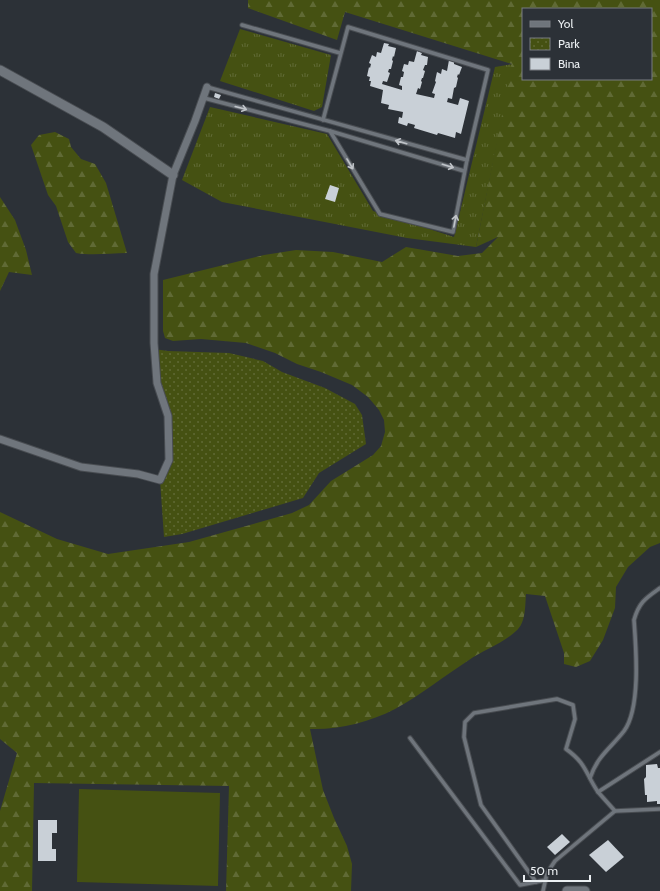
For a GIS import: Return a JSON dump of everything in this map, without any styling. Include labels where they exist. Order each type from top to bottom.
[{"type":"street","points":[[0,70],[103,127],[173,175]]},
{"type":"street","points":[[0,439],[81,467],[138,474],[160,480],[169,460],[168,416],[157,383],[154,343],[154,274],[173,175],[207,87]]},
{"type":"street","points":[[567,891],[585,891]]},
{"type":"lane","points":[[242,25],[340,53]]},
{"type":"lane","points":[[322,120],[348,27],[488,70],[466,160],[453,232],[380,214],[330,131]]},
{"type":"lane","points":[[207,87],[466,160]]},
{"type":"lane","points":[[204,98],[330,131],[464,171]]},
{"type":"lane","points":[[590,778],[594,765],[624,731],[632,714],[635,691],[634,620],[640,603],[660,588]]},
{"type":"lane","points":[[536,882],[481,805],[464,737],[465,722],[474,713],[557,699],[573,705],[575,720],[566,750],[575,755],[583,764],[598,792],[615,810]]},
{"type":"lane","points":[[410,738],[520,885],[546,880]]},
{"type":"lane","points":[[598,792],[660,752]]},
{"type":"lane","points":[[543,891],[548,873],[555,861],[615,810],[660,809]]},
{"type":"green space","points":[[248,0],[660,0],[660,543],[650,547],[628,567],[616,587],[615,608],[603,640],[590,661],[576,667],[564,664],[564,653],[545,596],[526,594],[522,624],[516,631],[506,639],[469,660],[414,698],[385,714],[365,721],[343,727],[310,729],[323,790],[347,846],[352,864],[351,891],[226,891],[229,786],[34,783],[32,891],[0,891],[0,811],[17,753],[0,739],[0,512],[57,539],[108,554],[189,542],[292,513],[309,505],[331,481],[373,455],[381,446],[385,432],[384,420],[379,410],[368,397],[352,385],[297,364],[275,353],[246,343],[201,339],[173,341],[165,338],[163,331],[163,280],[264,255],[296,250],[333,252],[382,262],[406,247],[458,256],[482,253],[498,237],[476,247],[512,64],[345,12],[337,40],[248,8]]},
{"type":"green space","points":[[240,29],[331,55],[322,107],[314,111],[220,81]]},
{"type":"green space","points":[[513,64],[476,247],[407,238],[222,202],[182,180],[210,107],[327,134],[373,211],[454,237],[495,67]]},
{"type":"green space","points":[[55,132],[69,139],[71,147],[81,159],[95,164],[106,183],[127,253],[76,253],[68,242],[56,206],[48,195],[31,145],[39,135]]},
{"type":"green space","points":[[0,197],[15,220],[26,250],[32,275],[9,272],[0,291]]},
{"type":"green space","points":[[154,349],[168,351],[229,353],[263,361],[282,372],[325,388],[355,404],[362,415],[366,444],[319,473],[303,498],[182,534],[164,537],[160,480],[169,460],[168,416],[157,383]]},
{"type":"green space","points":[[79,789],[220,793],[218,886],[77,882]]},
{"type":"building","points":[[384,43],[389,44],[388,46],[396,48],[391,69],[389,69],[388,72],[390,73],[387,82],[383,81],[382,84],[402,90],[402,86],[399,85],[401,77],[403,77],[404,72],[402,71],[404,64],[408,65],[409,61],[414,62],[417,51],[422,53],[421,55],[428,57],[427,65],[425,65],[423,70],[425,71],[420,89],[418,88],[416,94],[434,98],[435,94],[432,93],[436,82],[437,72],[441,74],[442,69],[447,71],[449,60],[462,67],[457,77],[456,87],[454,88],[452,99],[448,98],[447,102],[458,105],[460,98],[469,101],[461,134],[456,132],[455,138],[438,133],[437,135],[414,128],[415,125],[408,123],[407,126],[398,123],[399,117],[402,118],[403,112],[388,109],[389,105],[381,103],[383,90],[370,86],[370,77],[367,76],[372,55],[376,57],[377,52],[381,53]]},
{"type":"building","points":[[215,93],[221,95],[219,99],[214,97]]},
{"type":"building","points":[[330,185],[339,188],[335,202],[325,199]]},
{"type":"building","points":[[657,764],[658,768],[660,768],[660,804],[657,804],[657,801],[647,802],[647,795],[645,795],[644,779],[646,777],[646,765]]},
{"type":"building","points":[[38,820],[57,820],[57,833],[52,833],[52,849],[56,849],[56,861],[38,861]]},
{"type":"building","points":[[562,834],[570,842],[555,855],[547,847]]},
{"type":"building","points":[[608,840],[624,857],[606,872],[589,855]]}]
